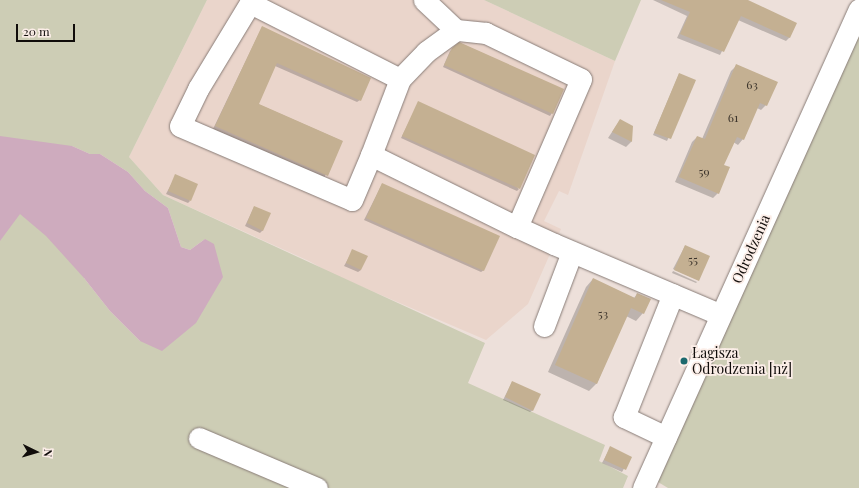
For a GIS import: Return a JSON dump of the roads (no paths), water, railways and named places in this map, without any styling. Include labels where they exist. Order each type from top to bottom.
[{"type":"street","points":[[424,0],[456,30],[486,33],[581,79],[517,227]]},
{"type":"street","points":[[400,79],[251,2],[198,89],[180,126],[352,200],[400,79],[426,52],[456,30]]},
{"type":"street","name":"Odrodzenia","points":[[643,488],[859,9]]},
{"type":"street","points":[[371,155],[517,227],[721,315]]},
{"type":"street","points":[[544,326],[572,252]]},
{"type":"street","points":[[666,437],[624,417],[672,294]]},
{"type":"street","points":[[199,438],[317,488]]},
{"type":"place","name":"Łagisza Odrodzenia [nż]","points":[[684,361]]}]
